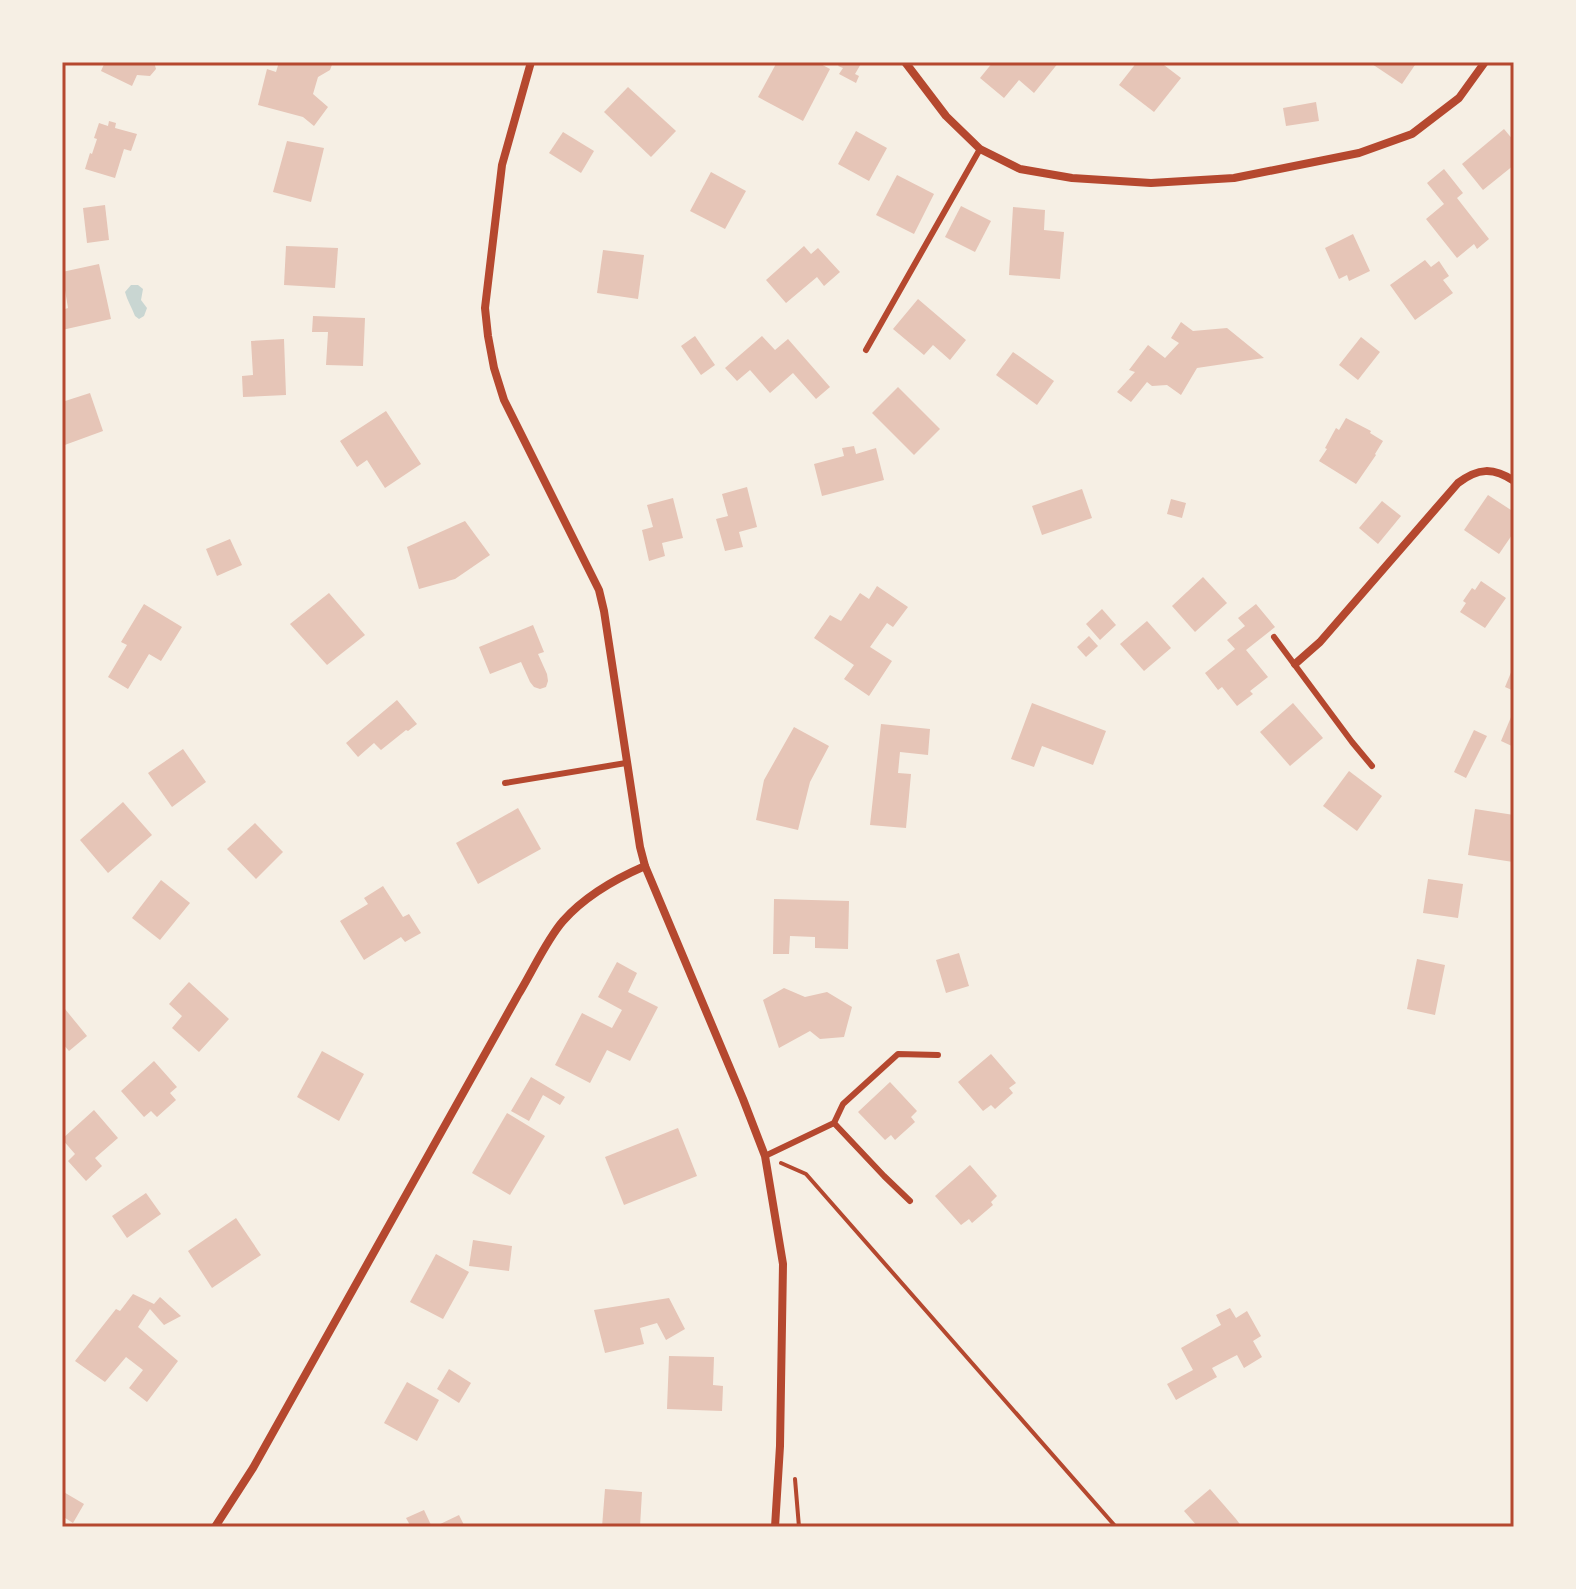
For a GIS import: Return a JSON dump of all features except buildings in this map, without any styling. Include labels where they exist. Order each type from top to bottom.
[{"type":"street","points":[[531,62],[502,165],[485,308],[488,336],[504,400],[599,590],[645,866],[765,1156],[783,1264],[780,1446],[775,1527]]},
{"type":"street","points":[[905,62],[946,116],[980,149],[1020,169],[1072,178],[1151,183],[1234,178],[1359,153],[1412,134],[1459,98],[1485,62]]},
{"type":"street","points":[[1295,664],[1320,642],[1458,483],[1472,474],[1487,470],[1496,471],[1514,481]]},
{"type":"street","points":[[215,1527],[253,1468],[561,923],[581,903],[604,887],[645,866]]},
{"type":"lane","points":[[866,350],[980,149]]},
{"type":"lane","points":[[1274,637],[1372,766]]},
{"type":"lane","points":[[505,783],[626,763]]},
{"type":"lane","points":[[765,1156],[834,1123],[843,1104],[898,1054],[938,1055]]},
{"type":"lane","points":[[834,1123],[910,1201]]},
{"type":"path","points":[[765,1156],[806,1174],[1116,1527]]},
{"type":"shaded area","points":[[131,285],[143,289],[141,300],[147,308],[139,319],[125,292]]}]
